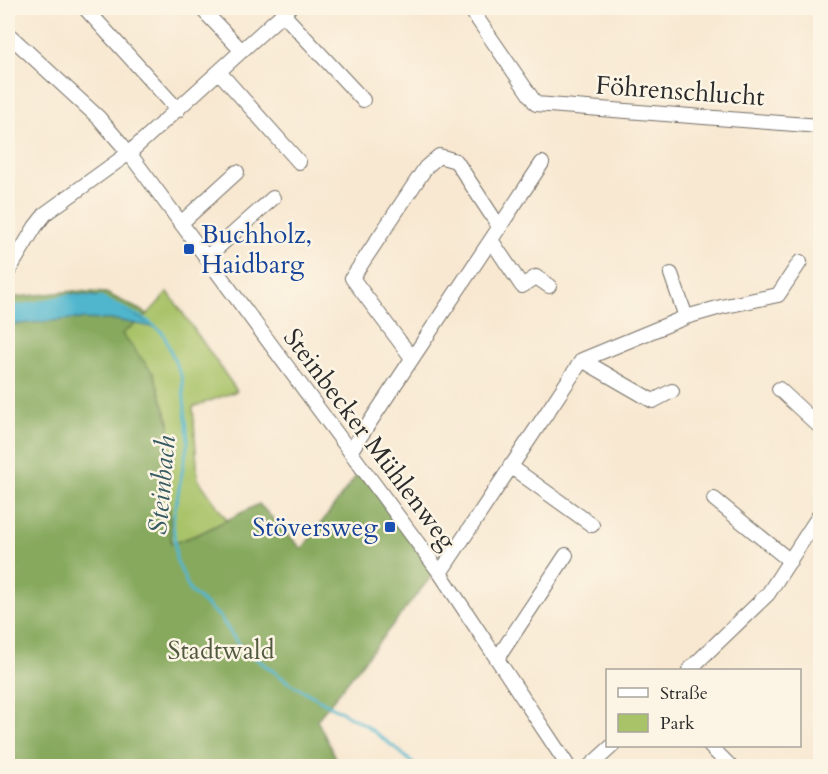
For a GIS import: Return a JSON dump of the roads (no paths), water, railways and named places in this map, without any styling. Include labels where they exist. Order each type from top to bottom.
[{"type":"street","points":[[85,8],[178,110]]},
{"type":"street","points":[[201,8],[242,51]]},
{"type":"street","name":"Föhrenschlucht","points":[[470,8],[536,104],[820,126]]},
{"type":"street","points":[[8,272],[11,255],[46,213],[129,153],[286,11],[363,100]]},
{"type":"street","name":"Steinbecker Mühlenweg","points":[[8,34],[99,118],[129,153],[440,573],[568,766]]},
{"type":"street","points":[[219,72],[299,162]]},
{"type":"street","points":[[412,358],[352,278],[426,167],[439,156],[456,161],[500,228]]},
{"type":"street","points":[[350,452],[543,163]]},
{"type":"street","points":[[181,224],[237,172]]},
{"type":"street","points":[[206,258],[273,198]]},
{"type":"street","points":[[491,240],[522,286],[536,277],[549,285]]},
{"type":"street","points":[[440,573],[582,360],[686,317],[778,295],[800,262]]},
{"type":"street","points":[[671,274],[686,317]]},
{"type":"street","points":[[582,360],[653,401],[672,391]]},
{"type":"street","points":[[779,389],[820,427]]},
{"type":"street","points":[[510,466],[592,525]]},
{"type":"street","points":[[714,499],[790,561]]},
{"type":"street","points":[[690,669],[768,594],[820,514]]},
{"type":"street","points":[[494,655],[563,552]]},
{"type":"street","points":[[590,766],[611,747]]},
{"type":"street","points":[[711,747],[730,766]]},
{"type":"water","points":[[74,294],[102,297],[157,328],[116,320],[73,319],[8,325],[8,306],[22,306]]},
{"type":"waterway","name":"Steinbach","points":[[8,306],[22,306],[70,295]]},
{"type":"waterway","name":"Steinbach","points":[[100,297],[145,319],[163,333],[182,378],[188,441],[173,520],[176,559],[190,591],[220,617],[240,647],[291,684],[365,725],[416,766]]},
{"type":"place","name":"Buchholz, Haidbarg","points":[[189,249]]},
{"type":"place","name":"Stöversweg","points":[[390,527]]},
{"type":"park label","name":"Stadtwald","points":[[221,650]]}]
